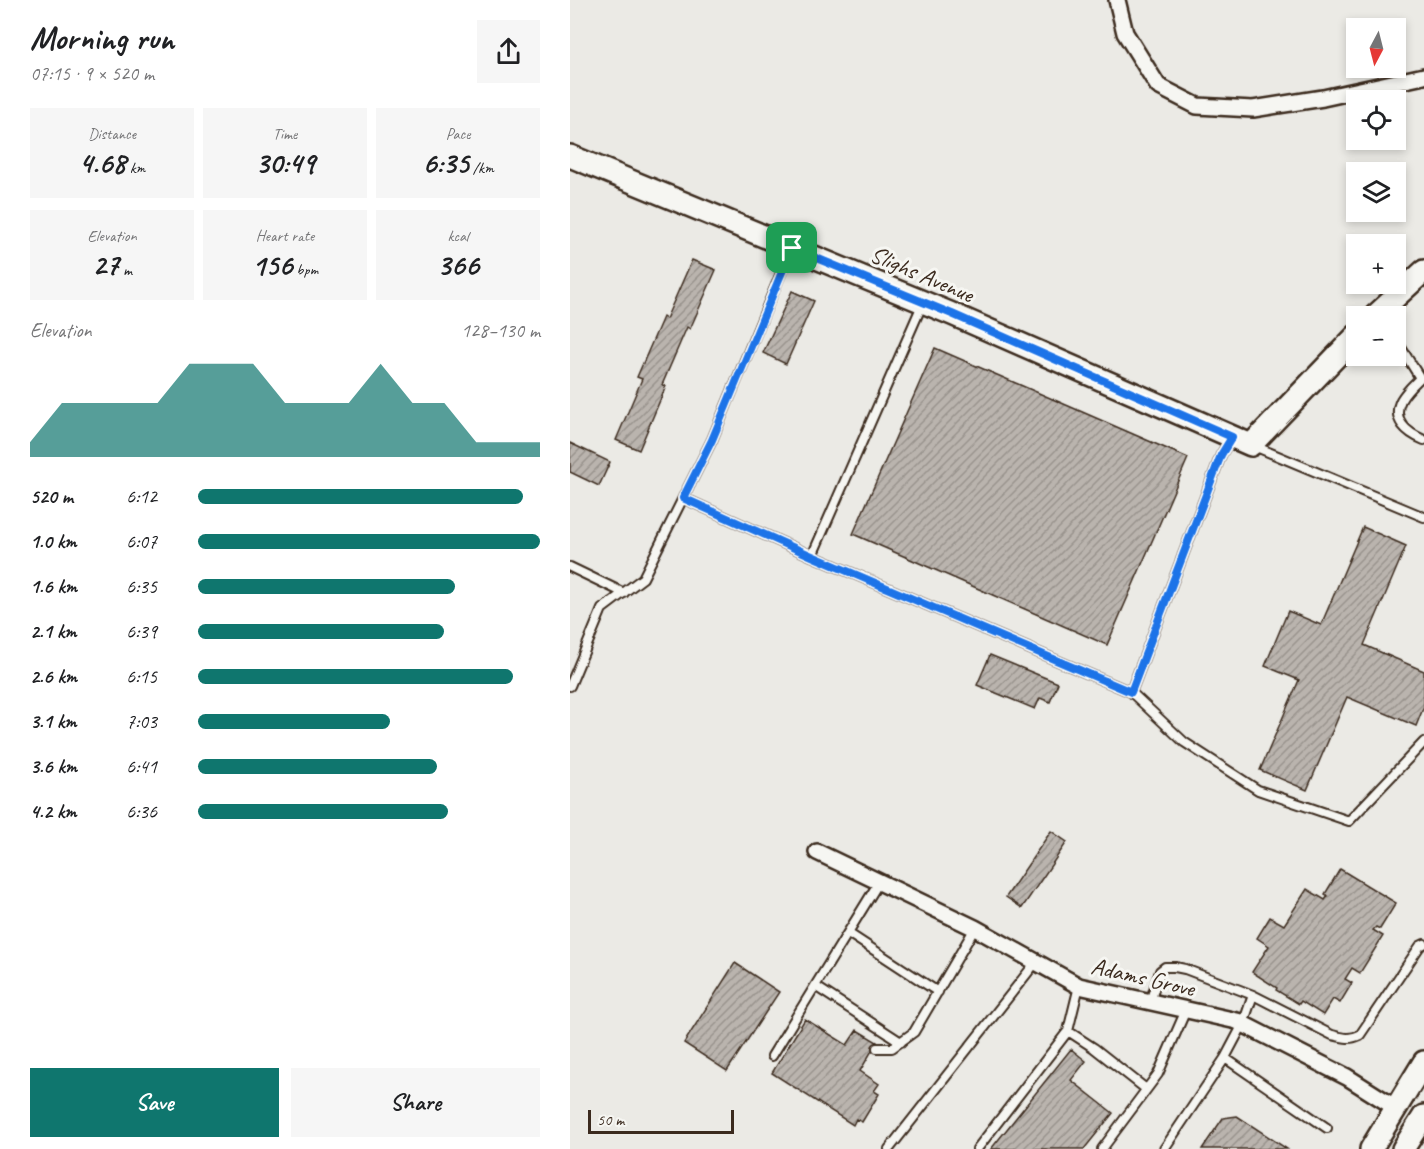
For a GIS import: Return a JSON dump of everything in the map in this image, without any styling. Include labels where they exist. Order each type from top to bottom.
[{"type":"street","points":[[1118,0],[1125,33],[1158,86],[1197,106],[1253,109],[1323,98],[1424,76]]},
{"type":"street","name":"Slighs Avenue","points":[[570,156],[923,302],[1241,441]]},
{"type":"street","points":[[1387,306],[1424,271]]},
{"type":"street","points":[[1241,441],[1346,345]]},
{"type":"street","name":"Adams Grove","points":[[816,852],[975,928],[1079,986],[1237,1021],[1347,1077],[1396,1108]]},
{"type":"street","points":[[1371,1149],[1424,1062]]},
{"type":"street","points":[[1403,1149],[1421,1125]]},
{"type":"lane","points":[[570,686],[602,609],[643,578],[712,440],[792,248]]},
{"type":"lane","points":[[812,556],[923,302]]},
{"type":"lane","points":[[1406,354],[1423,378],[1406,393],[1400,402],[1398,415],[1402,426],[1408,432],[1424,440]]},
{"type":"lane","points":[[1131,692],[1221,455],[1241,441]]},
{"type":"lane","name":"Slighs Avenue","points":[[1241,441],[1424,517]]},
{"type":"lane","points":[[683,498],[812,556],[1131,692],[1184,742],[1258,790],[1349,821],[1424,742]]},
{"type":"lane","points":[[570,567],[624,592]]},
{"type":"lane","points":[[772,1056],[879,882]]},
{"type":"lane","points":[[877,1048],[892,1048],[914,1032],[975,928]]},
{"type":"lane","points":[[848,933],[938,992]]},
{"type":"lane","points":[[1150,1002],[1160,972],[1165,967],[1175,967],[1253,995],[1332,1035],[1353,1039],[1360,1035],[1420,946],[1424,944]]},
{"type":"lane","points":[[889,1149],[1036,962]]},
{"type":"lane","points":[[815,986],[901,1042]]},
{"type":"lane","points":[[977,1149],[1068,1031],[1079,986]]},
{"type":"lane","points":[[1164,1149],[1225,1058],[1243,1024],[1253,995]]},
{"type":"lane","points":[[1102,1149],[1158,1074],[1186,1010]]},
{"type":"lane","points":[[1068,1031],[1094,1048],[1146,1089]]},
{"type":"lane","points":[[1225,1058],[1327,1128]]},
{"type":"building","points":[[692,260],[716,270],[690,329],[687,327],[662,385],[666,386],[639,450],[616,440],[642,379],[637,377],[663,317],[666,319]]},
{"type":"building","points":[[792,291],[814,301],[786,364],[763,353]]},
{"type":"building","points":[[935,348],[1188,458],[1107,645],[853,534]]},
{"type":"building","points":[[570,443],[610,462],[599,486],[570,472]]},
{"type":"building","points":[[1363,527],[1406,546],[1364,645],[1424,671],[1424,706],[1416,726],[1347,697],[1307,790],[1260,770],[1299,680],[1265,666],[1288,611],[1321,625]]},
{"type":"building","points":[[990,655],[1058,683],[1050,702],[1040,698],[1035,709],[977,685]]},
{"type":"building","points":[[1051,831],[1067,842],[1022,908],[1006,897]]},
{"type":"building","points":[[1340,869],[1396,903],[1380,929],[1376,927],[1373,930],[1383,936],[1360,973],[1352,968],[1345,979],[1352,983],[1340,1003],[1333,999],[1323,1015],[1301,1001],[1299,1004],[1252,972],[1269,946],[1257,938],[1270,917],[1284,925],[1307,889],[1325,900],[1328,896],[1325,894]]},
{"type":"building","points":[[735,963],[779,992],[727,1071],[684,1043]]},
{"type":"building","points":[[805,1019],[847,1045],[857,1030],[877,1042],[860,1071],[879,1084],[874,1091],[879,1094],[862,1122],[856,1119],[853,1125],[772,1073]]},
{"type":"building","points":[[1071,1049],[1086,1061],[1071,1080],[1113,1113],[1084,1149],[991,1149]]},
{"type":"building","points":[[1237,1116],[1287,1149],[1202,1149],[1223,1118]]},
{"type":"route","points":[[792,248],[952,314],[1232,437],[1221,455],[1131,692],[812,556],[683,498],[712,440],[792,248]]}]
